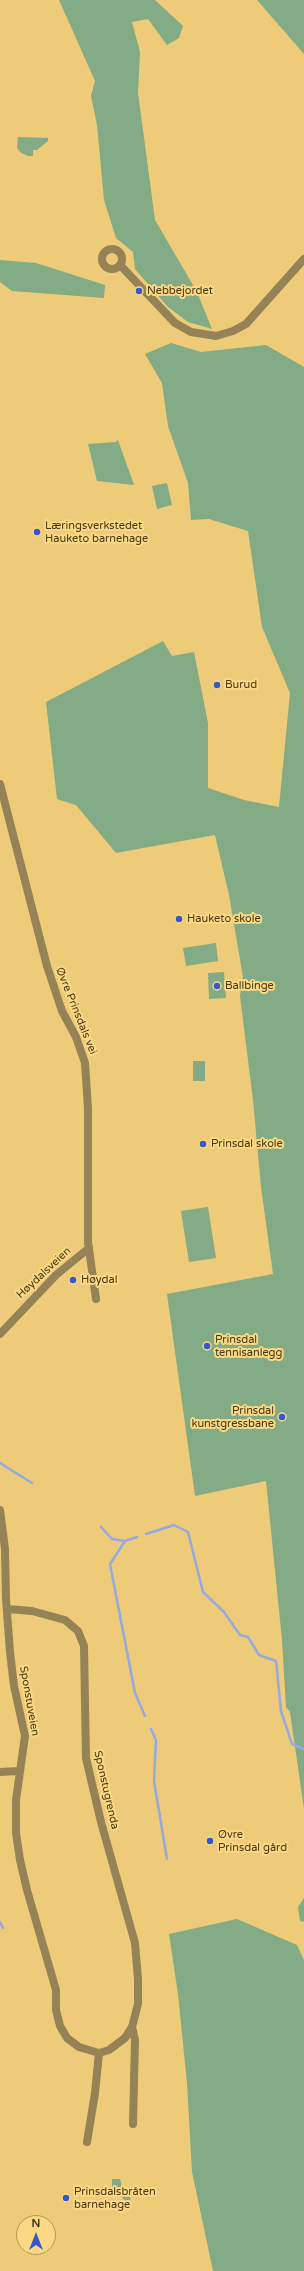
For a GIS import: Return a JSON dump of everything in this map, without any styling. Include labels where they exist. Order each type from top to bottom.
[{"type":"street","points":[[120,265],[175,323],[191,332],[216,336],[233,332],[246,324],[304,259]]},
{"type":"street","name":"Øvre Prinsdals vei","points":[[0,784],[47,966],[62,1011],[76,1037],[85,1063],[88,1109],[89,1248],[96,1299]]},
{"type":"street","name":"Høydalsveien","points":[[0,1334],[56,1275],[89,1248]]},
{"type":"street","name":"Sponstuveien","points":[[0,1510],[5,1549],[7,1609],[14,1686],[25,1736],[16,1800],[19,1855],[27,1890],[56,1990],[56,2010],[60,2026],[67,2038],[79,2047],[99,2053]]},
{"type":"street","name":"Sponstugrenda","points":[[7,1609],[32,1610],[55,1616],[72,1624],[82,1638],[86,1657],[86,1758],[135,1943],[138,2004],[132,2027],[125,2038],[109,2050],[99,2053]]},
{"type":"street","points":[[0,1772],[19,1771]]},
{"type":"street","name":"Sponstugrenda","points":[[132,2027],[135,2040],[133,2124]]},
{"type":"street","points":[[87,2142],[95,2093],[99,2053]]},
{"type":"green space","points":[[59,0],[155,0],[183,26],[179,38],[167,45],[148,19],[132,22],[140,52],[138,93],[155,220],[197,292],[212,329],[188,322],[168,307],[135,269],[133,252],[116,238],[104,200],[97,125],[91,96],[95,81]]},
{"type":"green space","points":[[257,0],[304,0],[304,54]]},
{"type":"green space","points":[[18,137],[48,138],[48,141],[37,150],[33,150],[33,156],[28,156],[21,153],[17,148]]},
{"type":"green space","points":[[0,260],[36,263],[105,285],[104,298],[12,291],[0,282]]},
{"type":"green space","points":[[171,343],[201,352],[266,345],[304,367],[304,1809],[290,1712],[286,1707],[282,1640],[266,1481],[195,1496],[167,1294],[273,1274],[261,1187],[253,1100],[240,996],[243,977],[229,895],[215,835],[116,853],[76,805],[57,799],[46,702],[163,641],[172,656],[194,652],[208,723],[208,788],[244,800],[279,807],[290,693],[262,627],[248,531],[209,519],[191,520],[188,483],[168,426],[162,383],[145,354]]},
{"type":"green space","points":[[118,440],[134,485],[97,481],[88,444],[116,442]]},
{"type":"green space","points":[[167,483],[172,505],[157,509],[152,486]]},
{"type":"green space","points":[[216,943],[218,961],[186,966],[183,948]]},
{"type":"green space","name":"Ballbinge","points":[[224,972],[226,998],[209,999],[208,973]]},
{"type":"green space","points":[[193,1061],[205,1061],[205,1081],[193,1081]]},
{"type":"green space","points":[[208,1207],[216,1258],[189,1262],[181,1211]]},
{"type":"green space","points":[[304,1898],[304,1922],[300,1921],[298,1907]]},
{"type":"green space","points":[[237,1919],[297,1945],[304,1960],[304,2271],[213,2271],[192,2172],[187,2083],[178,1994],[169,1934]]},
{"type":"green space","points":[[112,2179],[120,2179],[122,2187],[131,2199],[126,2202],[121,2196],[112,2195]]},
{"type":"waterway","points":[[0,1463],[32,1483]]},
{"type":"waterway","points":[[146,1534],[174,1525],[188,1532],[203,1592],[224,1612],[240,1635],[248,1637],[259,1655],[276,1661],[281,1711],[292,1744],[304,1749]]},
{"type":"waterway","points":[[101,1527],[112,1539],[125,1541],[137,1537]]},
{"type":"waterway","points":[[125,1541],[110,1564],[135,1693],[145,1716]]},
{"type":"waterway","points":[[151,1729],[156,1740],[154,1781],[167,1859]]},
{"type":"waterway","points":[[0,1922],[3,1928]]},
{"type":"place","name":"Nebbejordet","points":[[139,291]]},
{"type":"place","name":"Læringsverkstedet Hauketo barnehage","points":[[37,532]]},
{"type":"place","name":"Burud","points":[[217,685]]},
{"type":"place","name":"Hauketo skole","points":[[179,919]]},
{"type":"place","name":"Ballbinge","points":[[217,986]]},
{"type":"place","name":"Prinsdal skole","points":[[203,1144]]},
{"type":"place","name":"Høydal","points":[[73,1280]]},
{"type":"place","name":"Prinsdal tennisanlegg","points":[[207,1346]]},
{"type":"place","name":"Prinsdal kunstgressbane","points":[[282,1417]]},
{"type":"place","name":"Øvre Prinsdal gård","points":[[210,1841]]},
{"type":"place","name":"Prinsdalsbråten barnehage","points":[[66,2198]]}]
